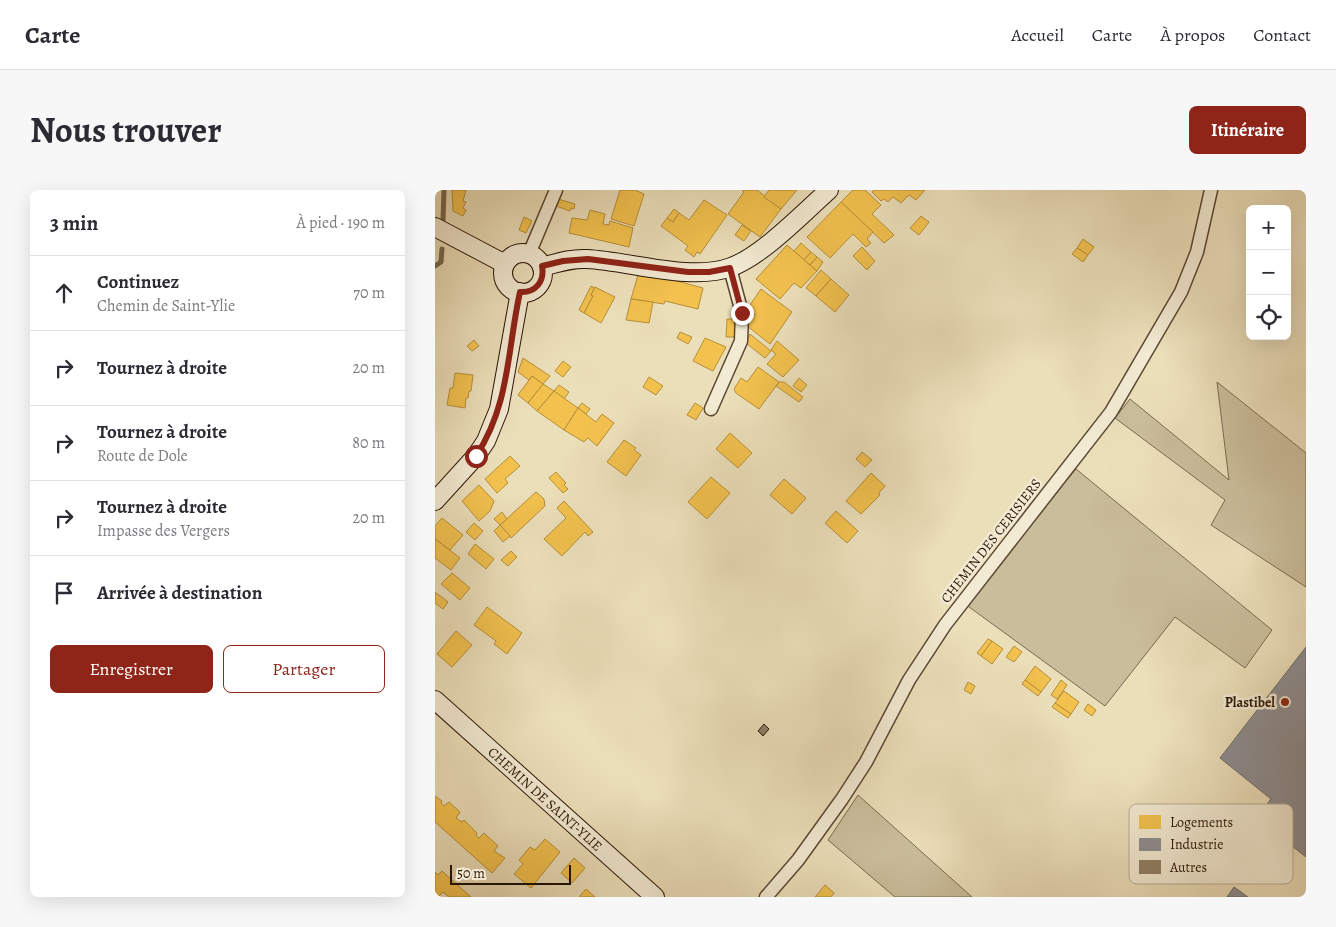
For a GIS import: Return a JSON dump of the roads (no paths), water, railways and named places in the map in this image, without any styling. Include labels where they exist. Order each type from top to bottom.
[{"type":"main road","points":[[542,266],[563,261],[588,259],[688,272],[709,272],[730,268],[751,258],[829,190]]},
{"type":"main road","points":[[435,227],[505,264]]},
{"type":"main road","points":[[529,254],[537,258],[542,266],[543,276],[538,286],[530,292],[520,292],[510,288],[504,280],[505,264],[513,256],[529,254]]},
{"type":"main road","points":[[435,501],[476,456],[499,409],[520,292]]},
{"type":"main road","name":"CHEMIN DE SAINT-YLIE","points":[[435,700],[655,897]]},
{"type":"street","points":[[529,254],[556,190]]},
{"type":"street","name":"CHEMIN DES CERISIERS","points":[[766,897],[798,860],[842,799],[866,762],[909,680],[945,625],[1111,412],[1181,292],[1197,252],[1211,190]]},
{"type":"street","points":[[711,410],[741,342],[742,313],[730,268]]},
{"type":"waterway","points":[[443,221],[444,190]]},
{"type":"waterway","points":[[435,266],[441,262],[442,249]]},
{"type":"place","name":"Plastibel","points":[[1285,702]]}]
